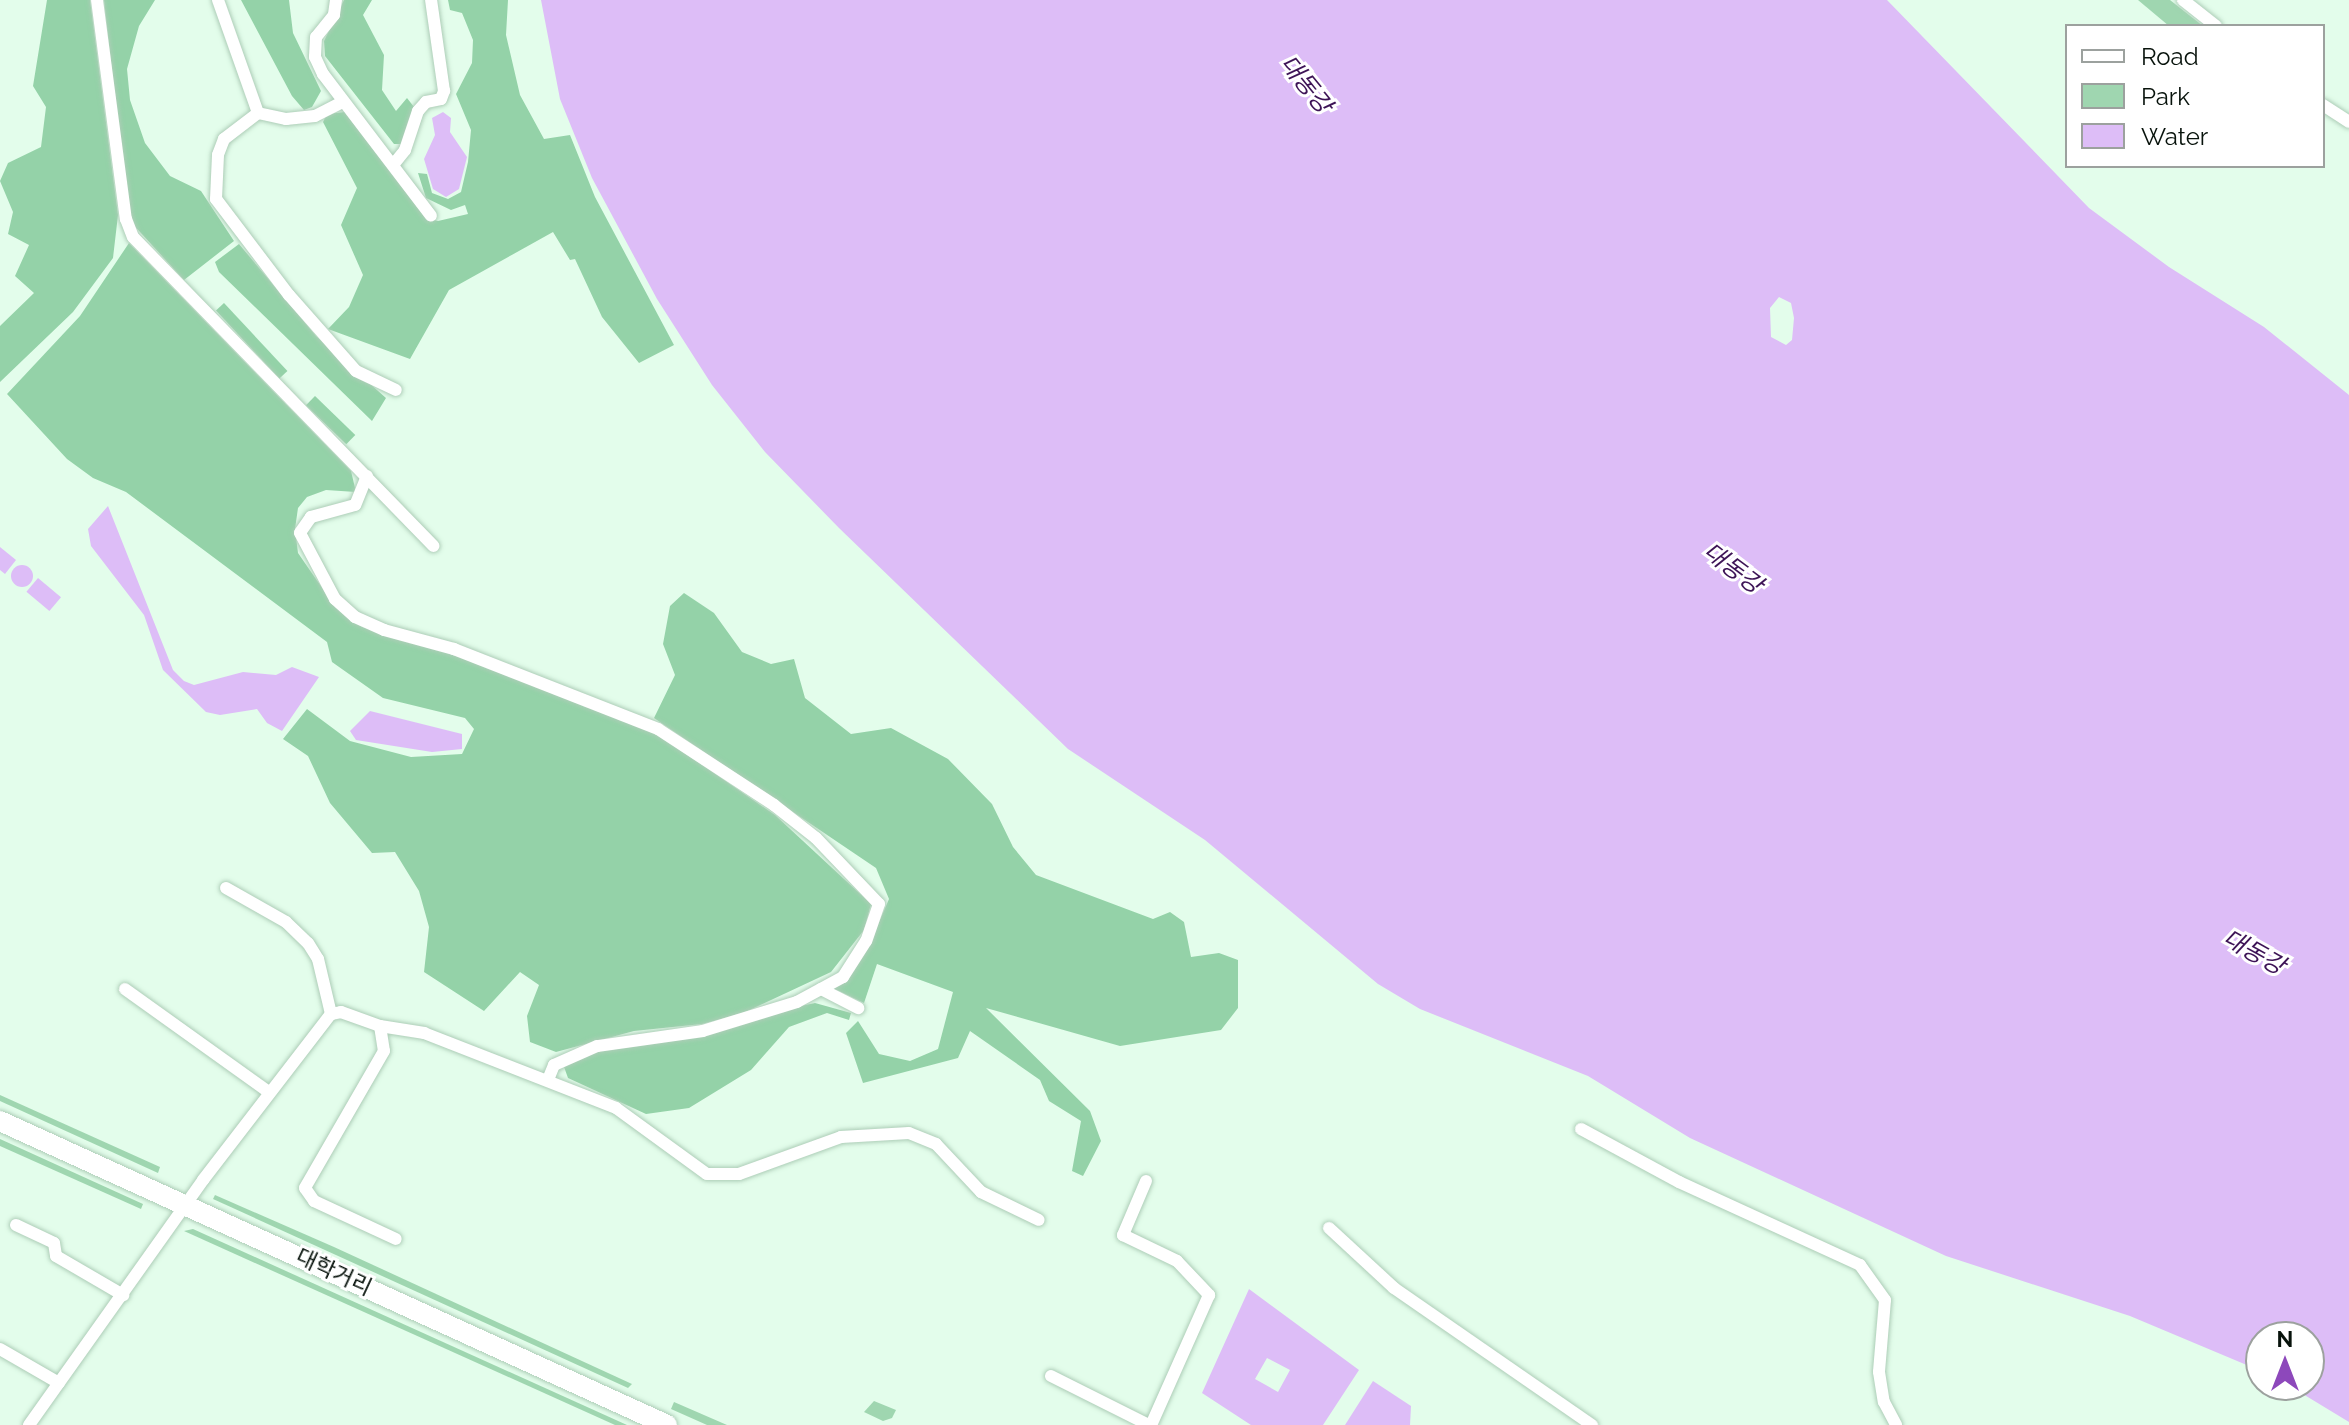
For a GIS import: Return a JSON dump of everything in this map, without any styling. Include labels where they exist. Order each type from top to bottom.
[{"type":"main road","name":"대학거리","points":[[0,1121],[667,1425]]},
{"type":"street","points":[[97,0],[126,219],[133,237],[434,546]]},
{"type":"street","points":[[218,0],[258,113]]},
{"type":"street","points":[[336,0],[314,48],[323,74],[431,216]]},
{"type":"street","points":[[393,165],[405,150],[418,111],[426,102],[441,99],[444,91],[431,0]]},
{"type":"street","points":[[2183,0],[2213,24]]},
{"type":"street","points":[[342,102],[315,116],[286,119],[258,113],[224,139],[218,155],[216,199],[289,295],[356,371],[396,390]]},
{"type":"street","points":[[2325,106],[2349,122]]},
{"type":"street","points":[[367,476],[355,505],[311,517],[300,533],[335,599],[355,617],[384,630],[454,649],[658,729],[774,805],[826,848],[879,904],[843,977],[797,1002],[703,1031],[597,1046],[554,1065],[548,1080]]},
{"type":"street","points":[[226,888],[286,922],[308,943],[318,959],[331,1014]]},
{"type":"street","points":[[125,989],[269,1092]]},
{"type":"street","points":[[821,989],[858,1008]]},
{"type":"street","points":[[29,1425],[186,1204],[331,1014],[341,1012],[380,1026],[424,1033],[616,1108],[707,1174],[721,1178],[841,1137],[909,1133],[936,1144],[981,1192],[1039,1220]]},
{"type":"street","points":[[380,1026],[384,1051],[305,1188],[314,1201],[396,1239]]},
{"type":"street","points":[[1581,1129],[1679,1182],[1860,1265],[1885,1300],[1879,1372],[1884,1402],[1896,1425]]},
{"type":"street","points":[[1051,1376],[1150,1425],[1209,1295],[1177,1261],[1123,1235],[1146,1181]]},
{"type":"street","points":[[16,1225],[54,1243],[56,1256],[123,1295]]},
{"type":"street","points":[[1329,1228],[1394,1288],[1592,1425]]},
{"type":"street","points":[[0,1349],[59,1383]]},
{"type":"green space","points":[[47,0],[90,0],[118,215],[113,258],[73,312],[0,382],[0,326],[34,293],[15,276],[29,245],[8,234],[13,212],[0,181],[8,163],[41,147],[46,107],[33,86]]},
{"type":"green space","points":[[104,0],[155,0],[139,26],[127,69],[130,100],[145,143],[170,176],[201,191],[234,241],[184,280],[129,220]]},
{"type":"green space","points":[[241,0],[289,0],[293,33],[321,91],[312,107],[304,110],[292,96]]},
{"type":"green space","points":[[344,0],[372,0],[363,15],[384,55],[382,90],[396,111],[407,98],[414,107],[402,144],[394,144],[325,56],[324,41]]},
{"type":"green space","points":[[448,0],[508,0],[506,35],[520,95],[544,139],[570,135],[595,197],[674,345],[639,363],[602,317],[575,259],[570,260],[553,232],[449,290],[410,359],[328,329],[349,307],[363,275],[341,225],[357,188],[323,122],[327,114],[345,112],[426,218],[438,221],[468,214],[465,205],[451,210],[426,198],[418,173],[427,174],[432,193],[448,199],[461,192],[468,162],[471,130],[456,94],[472,63],[473,40],[462,13],[450,10]]},
{"type":"green space","points":[[2138,0],[2170,0],[2200,24],[2167,24]]},
{"type":"green space","points":[[129,243],[351,471],[356,492],[326,490],[307,497],[298,508],[295,529],[298,553],[336,608],[362,627],[454,654],[657,734],[775,815],[871,904],[864,930],[831,972],[743,1013],[702,1024],[634,1031],[556,1052],[530,1042],[527,1016],[539,985],[520,972],[484,1011],[424,972],[429,927],[419,891],[395,852],[372,853],[330,803],[308,756],[283,739],[307,709],[350,741],[411,757],[462,754],[474,729],[465,718],[383,698],[332,662],[327,642],[126,492],[93,478],[67,459],[7,394],[80,316]]},
{"type":"green space","points":[[239,244],[316,336],[386,398],[372,421],[219,272],[215,262]]},
{"type":"green space","points":[[224,303],[287,371],[279,379],[216,311]]},
{"type":"green space","points":[[315,396],[355,435],[346,444],[306,405]]},
{"type":"green space","points":[[684,593],[714,613],[742,652],[771,664],[794,659],[805,698],[851,734],[891,728],[948,759],[992,804],[1013,847],[1036,875],[1153,919],[1170,912],[1184,922],[1191,957],[1219,953],[1238,960],[1238,1008],[1221,1030],[1120,1046],[986,1008],[1090,1111],[1101,1141],[1083,1176],[1072,1171],[1081,1121],[1049,1101],[1040,1080],[970,1031],[958,1058],[863,1083],[846,1033],[858,1021],[879,1054],[910,1061],[938,1049],[953,992],[877,964],[864,1003],[833,988],[871,941],[889,899],[876,868],[654,718],[675,675],[663,644],[670,606]]},
{"type":"green space","points":[[815,1003],[851,1013],[849,1020],[827,1013],[789,1027],[751,1070],[689,1108],[646,1114],[568,1078],[563,1064],[598,1049]]},
{"type":"green space","points":[[0,1095],[160,1167],[158,1173],[0,1101]]},
{"type":"green space","points":[[0,1139],[143,1204],[141,1209],[0,1146]]},
{"type":"green space","points":[[215,1195],[632,1384],[628,1388],[213,1199]]},
{"type":"green space","points":[[193,1229],[627,1425],[615,1425],[184,1231]]},
{"type":"green space","points":[[874,1401],[896,1410],[892,1418],[883,1421],[864,1412]]},
{"type":"green space","points":[[674,1402],[727,1425],[707,1425],[671,1409]]},
{"type":"water","name":"대동강","points":[[541,0],[1887,0],[2089,208],[2169,267],[2264,327],[2349,395],[2349,1422],[2314,1401],[2325,1401],[2325,1321],[2245,1321],[2245,1364],[2130,1316],[1946,1256],[1690,1138],[1588,1076],[1420,1009],[1378,984],[1205,840],[1068,749],[839,528],[765,452],[712,385],[657,299],[592,178],[560,99]],"holes":[[[1779,297],[1791,303],[1794,318],[1792,340],[1786,345],[1771,337],[1770,308]]]},
{"type":"water","points":[[443,112],[451,118],[450,132],[467,157],[459,189],[446,197],[433,189],[424,159],[435,135],[432,118]]},
{"type":"water","points":[[108,506],[173,670],[184,681],[194,685],[243,672],[276,675],[292,667],[319,677],[282,731],[267,723],[257,709],[220,715],[206,712],[163,670],[144,615],[91,546],[88,529]]},
{"type":"water","points":[[0,547],[16,560],[5,574],[0,570]]},
{"type":"water","points":[[22,565],[33,576],[22,587],[11,576]]},
{"type":"water","points":[[38,578],[61,597],[49,611],[26,592]]},
{"type":"water","points":[[370,711],[462,734],[462,749],[432,752],[356,740],[350,731]]},
{"type":"water","points":[[1249,1289],[1359,1370],[1323,1425],[1251,1425],[1202,1393]],"holes":[[[1267,1358],[1290,1370],[1278,1392],[1255,1379]]]},
{"type":"water","points":[[1373,1381],[1411,1406],[1410,1425],[1345,1425]]}]
